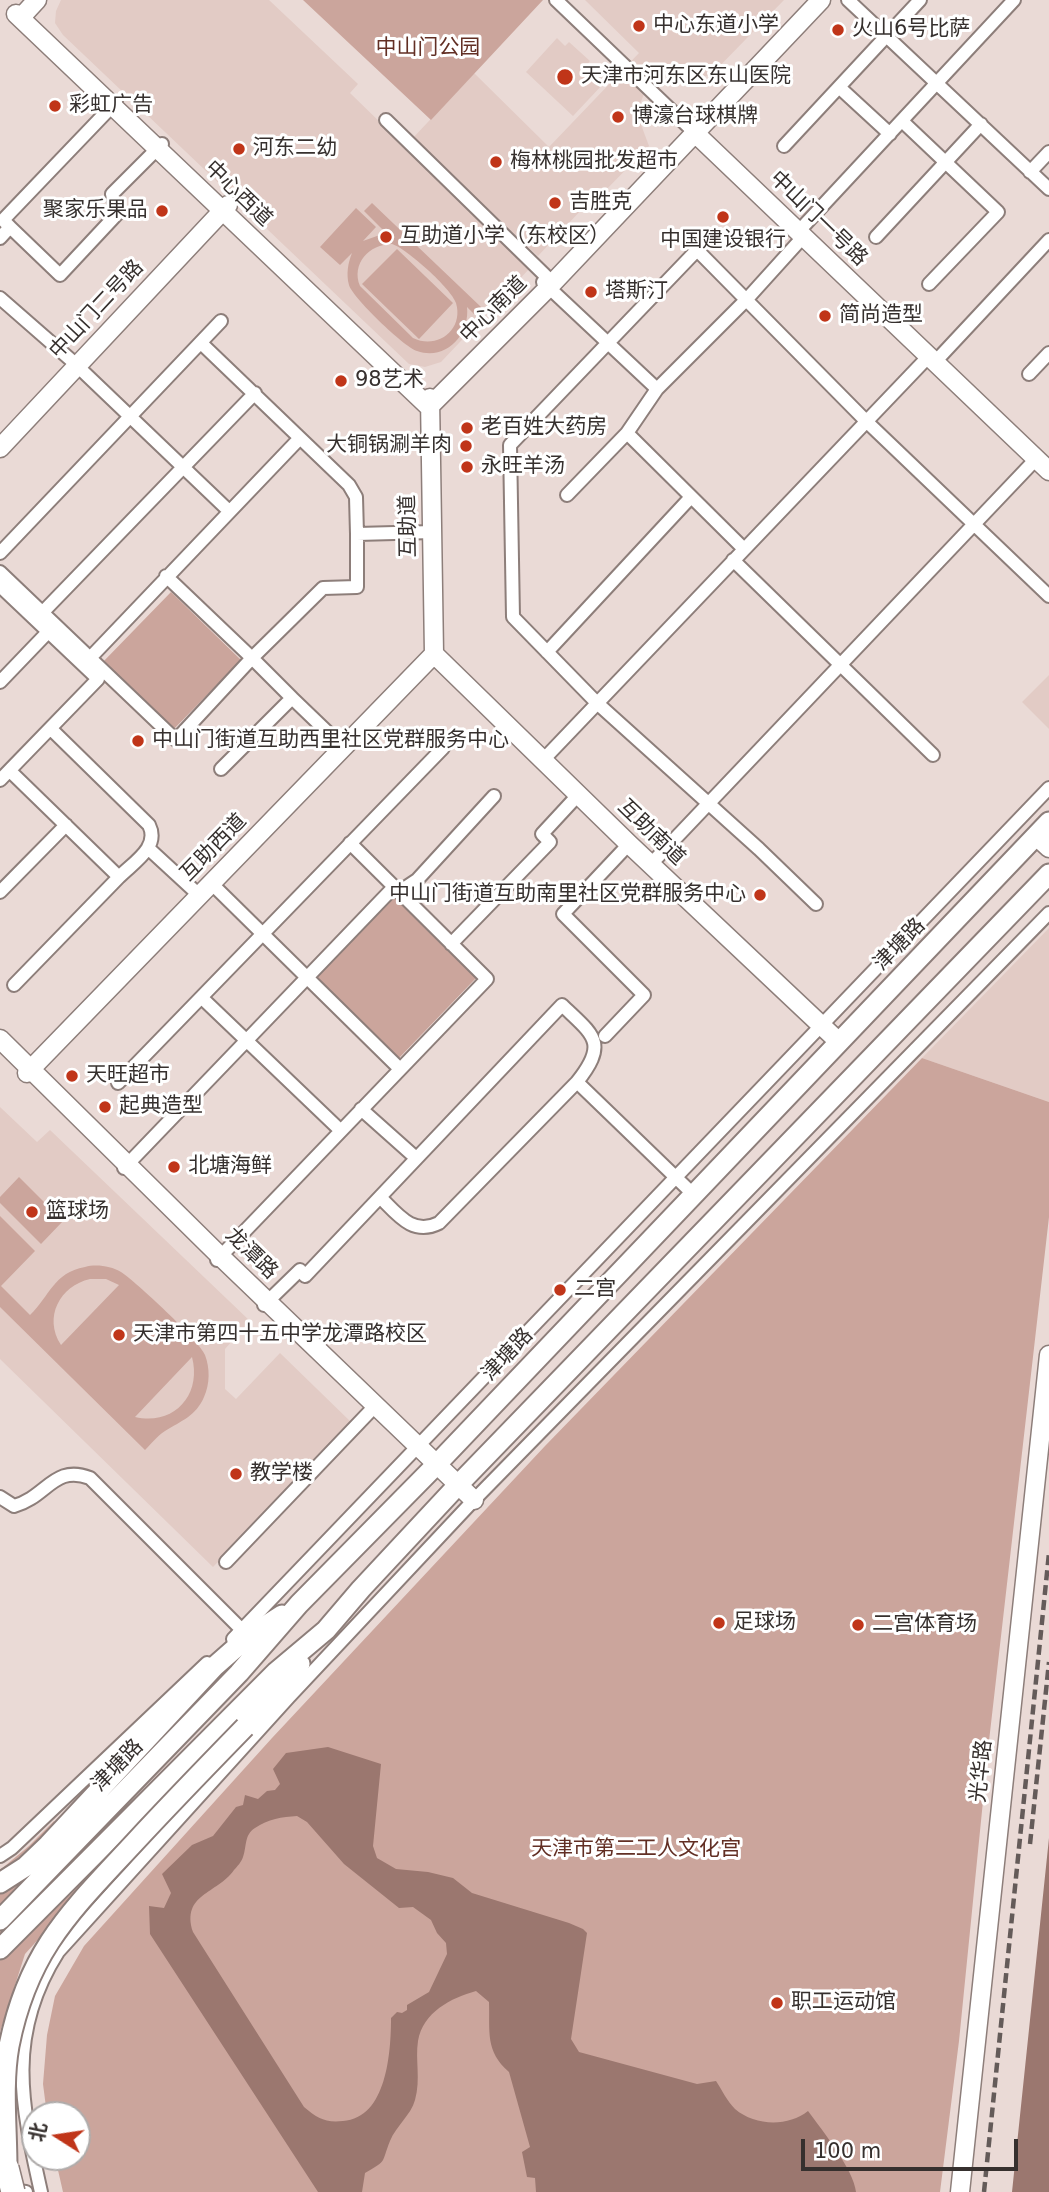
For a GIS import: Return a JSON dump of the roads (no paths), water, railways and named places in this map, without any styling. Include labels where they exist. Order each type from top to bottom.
[{"type":"highway","points":[[3,2179],[13,2192]]},
{"type":"main road","name":"津塘路","points":[[0,1920],[239,1673],[299,1604],[434,1467],[839,1042],[1045,835]]},
{"type":"main road","points":[[3,2179],[6,2069],[22,1997],[36,1962],[71,1910],[245,1727],[326,1630],[456,1488],[1049,874]]},
{"type":"main road","points":[[0,1883],[25,1867],[48,1845],[245,1633],[299,1604]]},
{"type":"main road","points":[[0,1949],[276,1672],[326,1630]]},
{"type":"street","name":"中山门一号路","points":[[556,0],[1043,465]]},
{"type":"street","name":"中心南道","points":[[693,131],[812,0]]},
{"type":"street","name":"中心南道","points":[[429,402],[821,0]]},
{"type":"street","points":[[848,0],[1049,189]]},
{"type":"street","points":[[784,146],[920,0]]},
{"type":"street","points":[[567,495],[627,433],[657,390],[747,299],[890,134],[1014,0]]},
{"type":"street","name":"中心西道","points":[[21,8],[115,103],[429,402]]},
{"type":"street","points":[[840,88],[890,134]]},
{"type":"street","points":[[115,103],[3,220],[60,275],[117,214],[112,194],[160,146]]},
{"type":"street","points":[[386,120],[657,390]]},
{"type":"street","points":[[902,121],[998,212],[929,284]]},
{"type":"street","points":[[876,237],[981,124]]},
{"type":"street","points":[[1030,172],[1049,152]]},
{"type":"street","name":"中山门二号路","points":[[0,437],[223,205]]},
{"type":"street","points":[[0,237],[10,227]]},
{"type":"street","points":[[544,759],[866,421],[932,359],[1049,240]]},
{"type":"street","points":[[816,904],[597,703],[513,617],[510,445],[697,250],[866,421],[1049,596]]},
{"type":"street","points":[[0,298],[131,416],[229,511]]},
{"type":"street","points":[[0,552],[220,321]]},
{"type":"street","points":[[0,572],[176,740],[252,658],[324,588],[357,587],[356,504],[353,491],[201,343]]},
{"type":"street","points":[[1029,374],[1049,353]]},
{"type":"street","name":"中山门二号路","points":[[0,448],[74,363]]},
{"type":"street","points":[[42,613],[255,394]]},
{"type":"street","name":"互助道","points":[[429,402],[434,654]]},
{"type":"street","points":[[627,433],[744,549]]},
{"type":"street","points":[[89,659],[300,438]]},
{"type":"street","points":[[651,864],[975,524],[1043,465]]},
{"type":"street","points":[[547,652],[691,497]]},
{"type":"street","points":[[357,534],[433,532]]},
{"type":"street","points":[[733,560],[933,755]]},
{"type":"street","points":[[166,576],[343,747]]},
{"type":"street","points":[[0,586],[98,679],[5,775],[66,825],[119,877]]},
{"type":"street","points":[[0,682],[48,632]]},
{"type":"street","name":"互助西道","points":[[29,1071],[434,654]]},
{"type":"street","name":"互助南道","points":[[434,654],[629,844],[839,1042]]},
{"type":"street","points":[[221,769],[292,698]]},
{"type":"street","points":[[14,985],[148,848],[153,836],[149,825],[51,729]]},
{"type":"street","points":[[118,1083],[443,748]]},
{"type":"street","points":[[0,1856],[210,1661],[245,1633],[416,1448],[1049,788]]},
{"type":"street","points":[[451,944],[550,842],[542,834],[579,794]]},
{"type":"street","points":[[126,1166],[307,977],[397,890],[416,880],[494,796]]},
{"type":"street","points":[[0,892],[66,825]]},
{"type":"street","points":[[218,1258],[487,979],[350,843]]},
{"type":"street","points":[[605,1036],[644,995],[563,914],[629,844]]},
{"type":"street","points":[[148,848],[262,934],[399,1068]]},
{"type":"street","points":[[41,2192],[22,2098],[22,2058],[29,2015],[40,1983],[58,1952],[270,1718],[472,1502],[1049,913]]},
{"type":"street","points":[[202,998],[340,1130]]},
{"type":"street","points":[[266,1304],[300,1270],[305,1276],[562,1005],[592,1035],[594,1049],[591,1064],[578,1082],[439,1223],[424,1228],[407,1224],[380,1198]]},
{"type":"street","name":"龙潭路","points":[[0,1042],[218,1258],[472,1502]]},
{"type":"street","points":[[578,1082],[693,1194]]},
{"type":"street","points":[[361,1109],[416,1158]]},
{"type":"street","name":"光华路","points":[[960,2192],[1049,1355]]},
{"type":"street","points":[[226,1562],[373,1408]]},
{"type":"street","points":[[0,1497],[14,1506],[24,1503],[65,1474],[76,1473],[90,1478],[245,1633]]},
{"type":"street","points":[[0,2114],[22,2098]]},
{"type":"street","points":[[3,2179],[26,2192]]},
{"type":"railway","points":[[984,2192],[1049,1553]]},
{"type":"railway","points":[[1030,1844],[1049,1662]]},
{"type":"place","name":"中心东道小学","points":[[639,26]]},
{"type":"place","name":"火山6号比萨","points":[[838,30]]},
{"type":"place","name":"天津市河东区东山医院","points":[[565,77]]},
{"type":"place","name":"彩虹广告","points":[[55,106]]},
{"type":"place","name":"博濠台球棋牌","points":[[618,117]]},
{"type":"place","name":"河东二幼","points":[[239,149]]},
{"type":"place","name":"梅林桃园批发超市","points":[[496,162]]},
{"type":"place","name":"吉胜克","points":[[555,203]]},
{"type":"place","name":"聚家乐果品","points":[[162,211]]},
{"type":"place","name":"中国建设银行","points":[[723,217]]},
{"type":"place","name":"互助道小学（东校区）","points":[[386,237]]},
{"type":"place","name":"塔斯汀","points":[[591,292]]},
{"type":"place","name":"简尚造型","points":[[825,316]]},
{"type":"place","name":"98艺术","points":[[341,381]]},
{"type":"place","name":"老百姓大药房","points":[[467,428]]},
{"type":"place","name":"大铜锅涮羊肉","points":[[466,446]]},
{"type":"place","name":"永旺羊汤","points":[[467,467]]},
{"type":"place","name":"中山门街道互助西里社区党群服务中心","points":[[138,741]]},
{"type":"place","name":"中山门街道互助南里社区党群服务中心","points":[[760,895]]},
{"type":"place","name":"天旺超市","points":[[72,1076]]},
{"type":"place","name":"起典造型","points":[[105,1107]]},
{"type":"place","name":"北塘海鲜","points":[[174,1167]]},
{"type":"place","name":"篮球场","points":[[32,1212]]},
{"type":"place","name":"二宫","points":[[560,1290]]},
{"type":"place","name":"天津市第四十五中学龙潭路校区","points":[[119,1335]]},
{"type":"place","name":"教学楼","points":[[236,1474]]},
{"type":"place","name":"足球场","points":[[719,1623]]},
{"type":"place","name":"二宫体育场","points":[[858,1625]]},
{"type":"place","name":"职工运动馆","points":[[777,2003]]},
{"type":"park label","name":"中山门公园","points":[[428,49]]},
{"type":"park label","name":"天津市第二工人文化宫","points":[[636,1850]]}]
